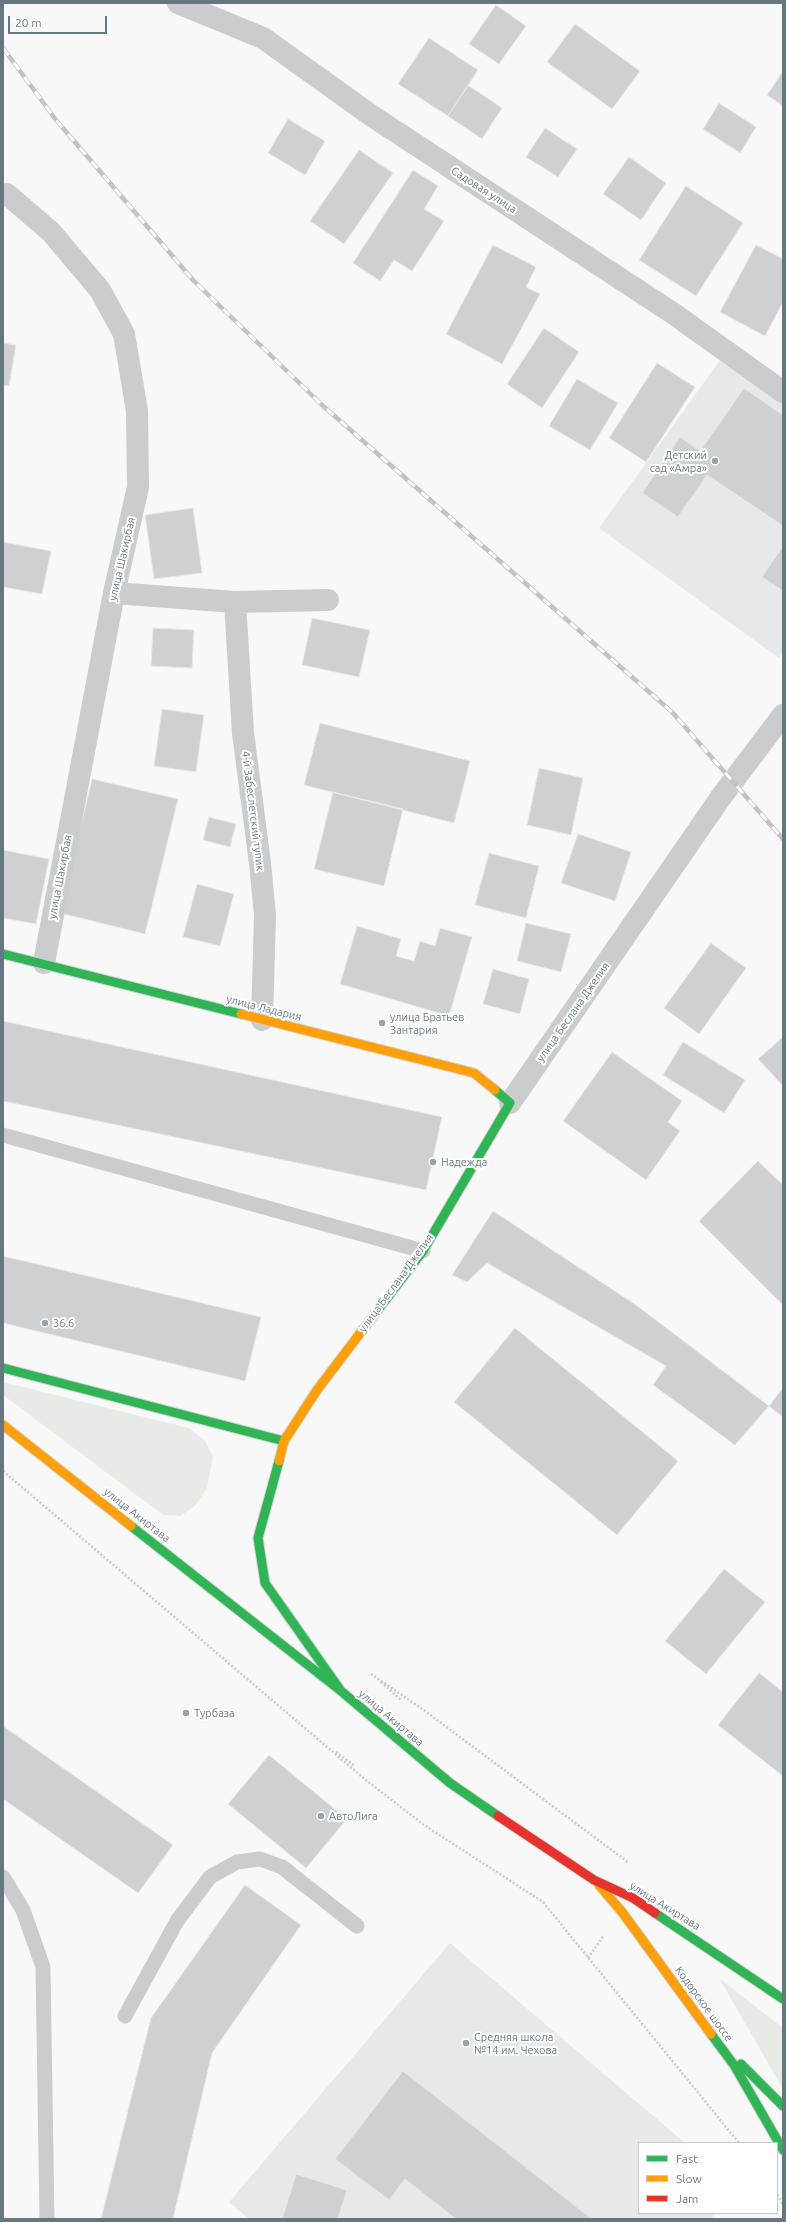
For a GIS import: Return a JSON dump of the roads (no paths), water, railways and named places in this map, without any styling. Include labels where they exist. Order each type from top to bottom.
[{"type":"highway","name":"улица Ладария","points":[[3,954],[44,963],[474,1073],[510,1103]]},
{"type":"highway","name":"улица Беслана Джелия","points":[[341,1691],[265,1583],[258,1538],[284,1441],[317,1390],[423,1250],[510,1103]]},
{"type":"highway","points":[[3,1368],[284,1441]]},
{"type":"highway","name":"улица Акиртава","points":[[3,1425],[341,1691],[450,1783],[594,1880],[633,1898],[783,1999]]},
{"type":"highway","name":"Кодорское шоссе","points":[[594,1880],[622,1912],[713,2036],[734,2066],[783,2150]]},
{"type":"highway","points":[[713,2036],[783,2106]]},
{"type":"street","name":"Садовая улица","points":[[178,3],[263,38],[372,116],[674,314],[783,392]]},
{"type":"street","name":"улица Шакирбая","points":[[8,194],[51,232],[100,290],[124,334],[137,412],[138,487],[114,593],[44,963]]},
{"type":"street","points":[[114,593],[235,602],[328,600]]},
{"type":"street","name":"4-й Забеслетский тупик","points":[[235,602],[243,733],[260,862],[264,915],[262,1020]]},
{"type":"street","name":"улица Беслана Джелия","points":[[510,1103],[722,797],[783,715]]},
{"type":"lane","points":[[3,1135],[423,1250]]},
{"type":"lane","points":[[125,2016],[177,1921],[210,1878],[237,1862],[260,1859],[282,1866],[357,1926]]},
{"type":"lane","points":[[3,1877],[23,1910],[43,1967],[46,2219]]},
{"type":"railway","points":[[3,48],[56,120],[193,280],[322,405],[672,712],[783,839]]},
{"type":"place","name":"Детский сад «Амра»","points":[[715,461]]},
{"type":"place","name":"улица Братьев Зантария","points":[[382,1023]]},
{"type":"place","name":"Надежда","points":[[433,1162]]},
{"type":"place","name":"36.6","points":[[45,1323]]},
{"type":"place","name":"Турбаза","points":[[186,1713]]},
{"type":"place","name":"АвтоЛига","points":[[321,1816]]},
{"type":"place","name":"Средняя школа №14 им. Чехова","points":[[466,2043]]}]
